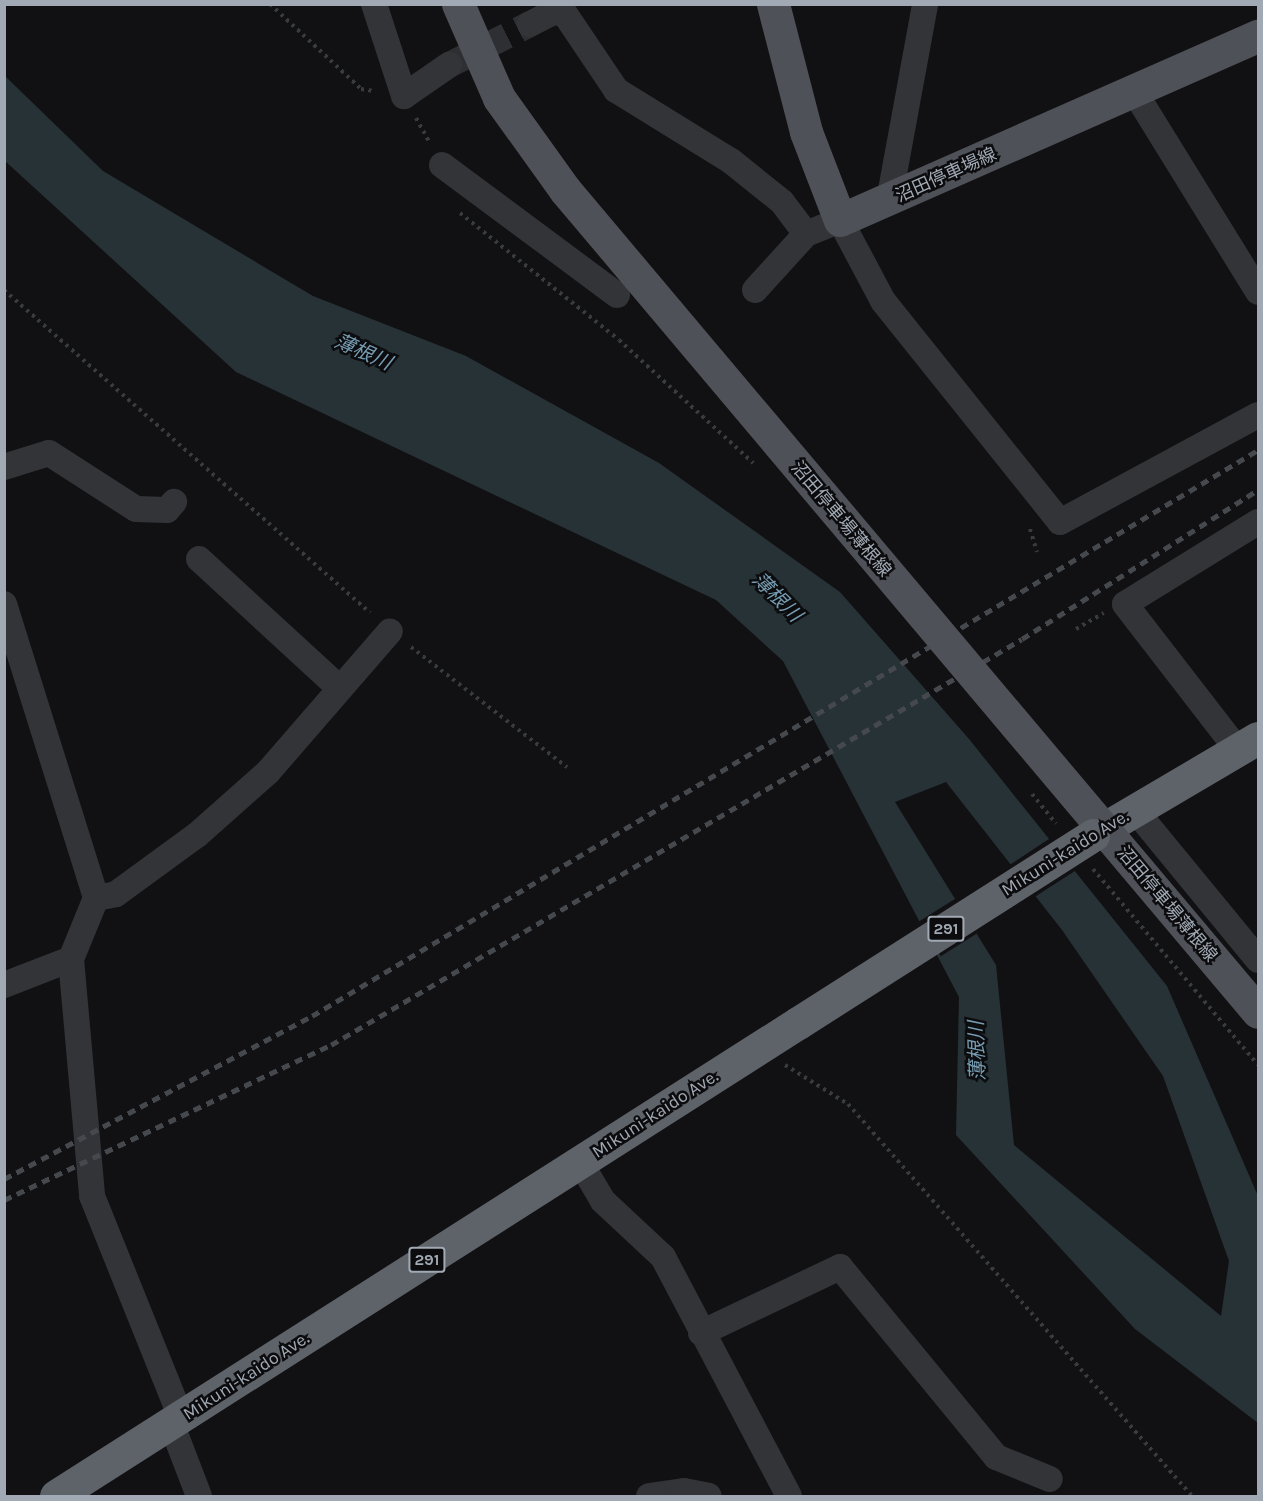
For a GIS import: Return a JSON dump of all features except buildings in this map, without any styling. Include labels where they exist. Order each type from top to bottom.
[{"type":"highway","name":"Mikuni-kaido Ave.","points":[[56,1497],[798,1023],[1092,850],[1135,810],[1248,743]]},
{"type":"main road","name":"沼田停車場薄根線","points":[[458,4],[500,98],[565,190],[1258,1012]]},
{"type":"main road","points":[[773,4],[806,132],[840,220]]},
{"type":"main road","name":"沼田停車場線","points":[[840,220],[889,201],[1258,36]]},
{"type":"street","points":[[374,4],[404,96],[449,65]]},
{"type":"street","points":[[889,201],[925,4]]},
{"type":"street","points":[[530,24],[554,12],[565,15],[616,90],[730,161],[782,202],[806,234]]},
{"type":"street","points":[[1134,91],[1258,292]]},
{"type":"street","points":[[442,165],[616,295]]},
{"type":"street","points":[[755,290],[806,234],[840,220],[883,301],[1060,522],[1258,415]]},
{"type":"street","points":[[4,467],[49,453],[136,509],[167,510],[174,502]]},
{"type":"street","points":[[1248,743],[1125,604],[1258,522]]},
{"type":"street","points":[[200,559],[338,687]]},
{"type":"street","points":[[4,604],[96,898],[71,959],[92,1196],[176,1420],[199,1497]]},
{"type":"street","points":[[96,898],[116,894],[197,835],[268,772],[338,687],[390,631]]},
{"type":"street","points":[[1135,810],[1258,960]]},
{"type":"street","points":[[4,985],[71,959]]},
{"type":"street","points":[[580,1162],[603,1201],[663,1257],[789,1497]]},
{"type":"street","points":[[701,1333],[840,1267],[996,1457],[1050,1479]]},
{"type":"street","points":[[649,1497],[684,1491],[709,1497]]},
{"type":"path","points":[[270,4],[361,89],[404,96],[442,165],[440,178],[451,203],[471,226],[620,340],[756,466]]},
{"type":"path","points":[[4,290],[390,631],[567,767]]},
{"type":"path","points":[[1025,784],[1060,830]]},
{"type":"path","points":[[1092,850],[1258,1065]]},
{"type":"path","points":[[758,1048],[848,1104],[1192,1497]]},
{"type":"water","name":"薄根川","points":[[4,75],[103,171],[313,296],[466,356],[659,463],[840,592],[969,739],[1167,986],[1258,1196],[1258,1423],[1135,1329],[956,1135],[959,997],[783,661],[716,600],[236,372],[5,161]],"holes":[[[946,782],[1062,930],[1163,1076],[1229,1261],[1221,1316],[1014,1145],[996,965],[895,802]]]},
{"type":"pier","points":[[1052,837],[1078,869],[1033,898],[1008,866]]},
{"type":"pier","points":[[958,897],[980,932],[941,956],[919,921]]},
{"type":"tunnel","points":[[449,65],[530,24]]},
{"type":"railway","points":[[4,1179],[312,1016],[1258,450]]},
{"type":"railway","points":[[4,1200],[331,1045],[1022,639],[1258,490]]}]
